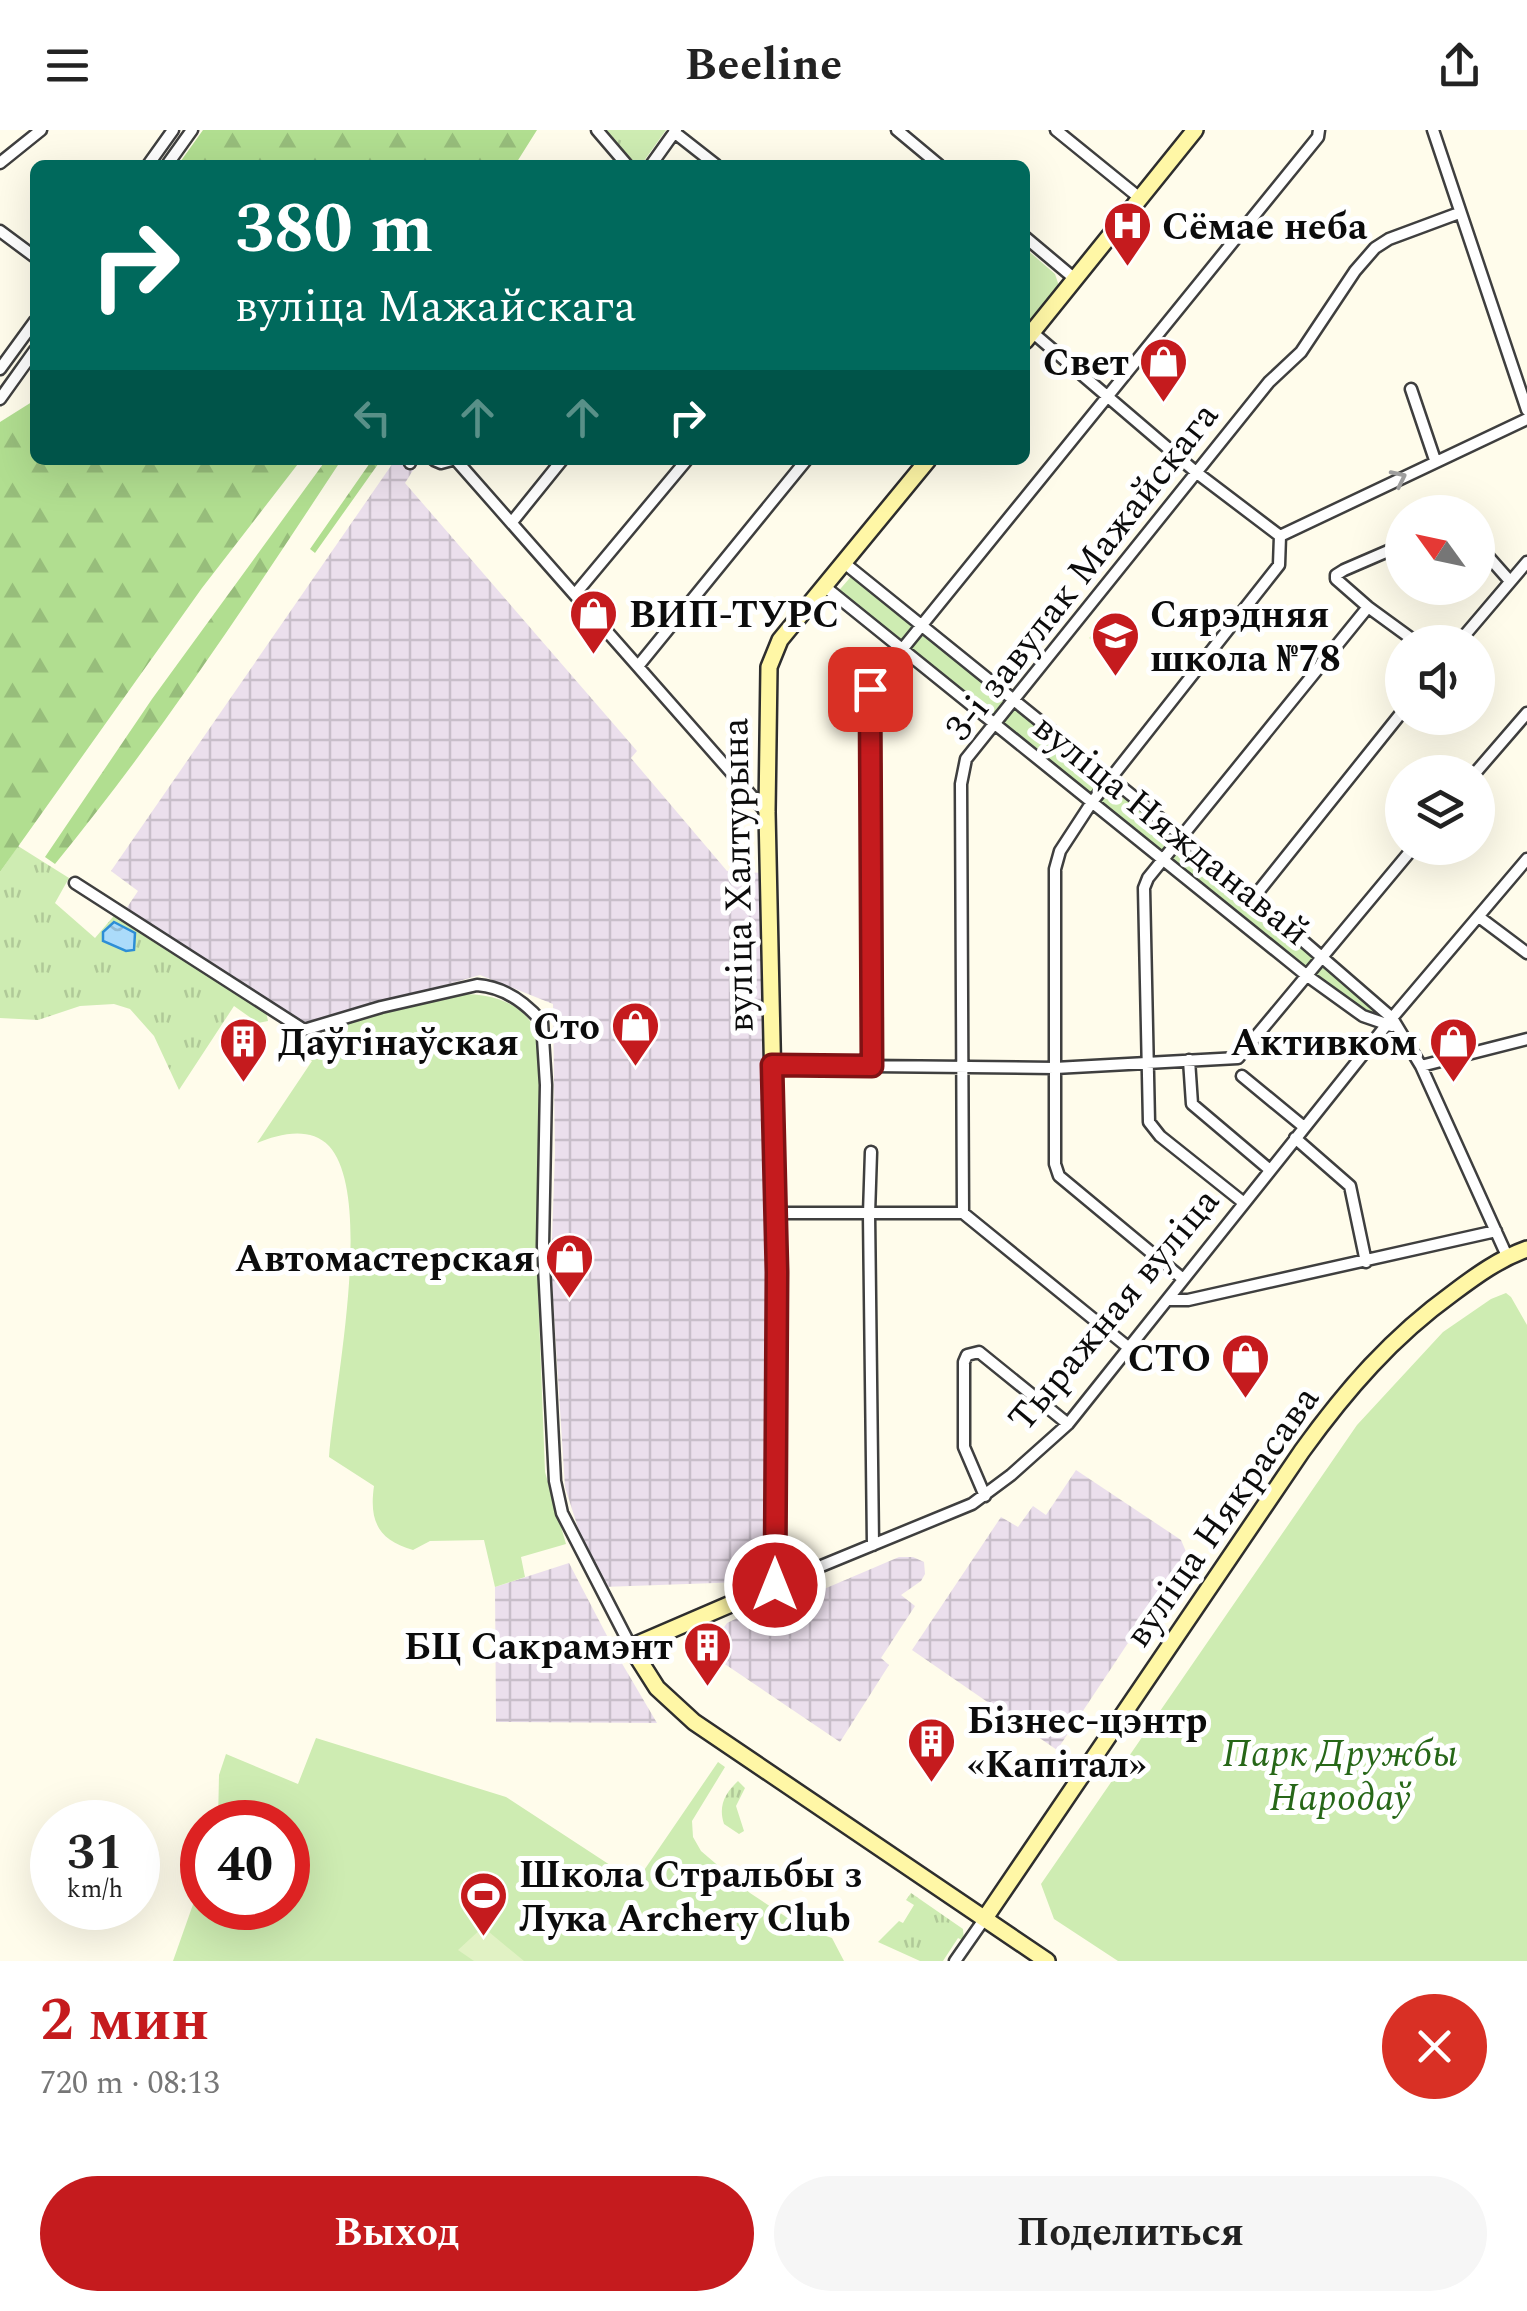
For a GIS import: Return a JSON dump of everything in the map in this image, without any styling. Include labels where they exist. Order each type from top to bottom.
[{"type":"street","points":[[0,163],[41,130]]},
{"type":"street","points":[[152,160],[173,130]]},
{"type":"street","points":[[171,160],[192,130]]},
{"type":"street","points":[[597,130],[623,160]]},
{"type":"street","points":[[897,130],[925,160]]},
{"type":"street","points":[[1030,334],[1196,130]]},
{"type":"street","points":[[1433,130],[1527,410]]},
{"type":"street","points":[[655,160],[675,131],[710,160]]},
{"type":"street","points":[[1058,131],[1140,198]]},
{"type":"street","points":[[872,1066],[868,694],[1318,134]]},
{"type":"street","name":"3-і завулак Мажайскага","points":[[962,1213],[962,772],[966,760],[1269,382],[1301,352],[1375,248],[1459,213]]},
{"type":"street","points":[[0,230],[30,253]]},
{"type":"street","points":[[1030,241],[1075,279]]},
{"type":"street","points":[[0,369],[30,327]]},
{"type":"street","points":[[1030,337],[1109,396],[1198,473],[1280,536]]},
{"type":"street","points":[[0,399],[30,357]]},
{"type":"street","points":[[1410,390],[1435,460]]},
{"type":"street","points":[[1280,536],[1527,419]]},
{"type":"street","points":[[459,465],[766,812]]},
{"type":"street","points":[[512,522],[558,465]]},
{"type":"street","points":[[576,594],[683,465]]},
{"type":"street","points":[[639,665],[802,465]]},
{"type":"street","name":"вуліца Халтурына","points":[[775,1585],[776,1212],[766,812],[768,666],[780,640],[922,465]]},
{"type":"street","points":[[1183,1279],[1060,1176],[1054,1164],[1055,869],[1065,842],[1092,802],[1279,564],[1280,536]]},
{"type":"street","points":[[1385,551],[1336,575],[1340,584],[1392,625]]},
{"type":"street","name":"вуліца Няжданавай","points":[[843,562],[1182,836],[1322,956],[1392,1023],[1420,1066],[1507,1256]]},
{"type":"street","points":[[1473,625],[1527,562]]},
{"type":"street","points":[[1495,564],[1509,580]]},
{"type":"street","name":"вуліца Няжданавай","points":[[824,586],[1306,975],[1363,1016],[1392,1023]]},
{"type":"street","points":[[1244,1203],[1149,1122],[1144,888],[1368,608]]},
{"type":"street","points":[[1490,755],[1527,712]]},
{"type":"street","points":[[1254,897],[1385,733]]},
{"type":"street","name":"Тыражная вуліца","points":[[631,1647],[948,1516],[984,1496],[1068,1424],[1295,1138],[1527,859]]},
{"type":"street","points":[[772,1065],[1054,1068],[1233,1059],[1244,1054],[1399,865]]},
{"type":"street","points":[[75,882],[304,1030],[477,985],[507,992],[542,1022],[546,1084],[543,1246],[555,1480],[562,1513],[631,1647],[657,1688],[694,1722],[1047,1961]]},
{"type":"street","points":[[1479,917],[1527,953]]},
{"type":"street","points":[[1420,1066],[1527,1039]]},
{"type":"street","points":[[1189,1060],[1192,1104],[1270,1170]]},
{"type":"street","points":[[1242,1076],[1304,1127]]},
{"type":"street","points":[[1295,1138],[1350,1186],[1366,1262]]},
{"type":"street","points":[[872,1152],[869,1214],[874,1545]]},
{"type":"street","points":[[776,1212],[962,1213],[1129,1348]]},
{"type":"street","points":[[1167,1300],[1188,1300],[1496,1231]]},
{"type":"street","name":"вуліца Някрасава","points":[[985,1918],[1302,1451],[1349,1388],[1419,1318],[1507,1256],[1527,1249]]},
{"type":"street","points":[[984,1496],[964,1447],[967,1355],[979,1352],[1068,1424]]},
{"type":"street","points":[[956,1961],[985,1918]]},
{"type":"shaded area","points":[[392,465],[412,465],[415,467],[405,483],[637,751],[631,758],[727,871],[763,873],[769,1581],[603,1587],[586,1553],[565,1487],[551,1268],[555,1153],[553,1004],[480,975],[305,1025],[126,909],[138,891],[111,871]]},
{"type":"shaded area","points":[[1076,1470],[1181,1540],[1187,1554],[1057,1750],[912,1650],[1001,1517],[1018,1527],[1033,1506],[1046,1515]]},
{"type":"shaded area","points":[[899,1557],[924,1562],[921,1581],[901,1595],[915,1606],[881,1658],[889,1665],[840,1742],[707,1652],[727,1623],[812,1582],[817,1592]]},
{"type":"shaded area","points":[[569,1563],[657,1723],[496,1722],[495,1587]]},
{"type":"green space","points":[[203,130],[537,130],[518,160],[182,160]]},
{"type":"green space","points":[[603,130],[666,130],[645,160],[629,160]]},
{"type":"green space","points":[[1030,252],[1055,274],[1059,286],[1030,321]]},
{"type":"green space","points":[[30,403],[30,465],[297,465],[202,588],[0,872],[0,422]]},
{"type":"green space","points":[[322,465],[338,465],[167,718],[55,864],[45,857],[152,699]]},
{"type":"green space","points":[[369,465],[377,465],[315,553],[310,549]]},
{"type":"green space","points":[[855,572],[1124,788],[1389,1015],[1382,1024],[1354,1010],[835,595]]},
{"type":"green space","points":[[1102,623],[1129,646],[1116,661],[1089,638]]},
{"type":"green space","points":[[18,846],[69,878],[55,903],[95,938],[118,911],[266,1012],[268,1021],[258,1023],[234,1006],[179,1090],[154,1036],[130,1009],[114,1004],[80,1006],[38,1020],[0,1018],[0,872]]},
{"type":"green space","points":[[463,994],[494,998],[514,1006],[530,1020],[537,1038],[538,1290],[545,1472],[566,1544],[521,1557],[525,1577],[495,1587],[484,1540],[430,1541],[413,1550],[391,1541],[375,1519],[374,1486],[329,1457],[351,1249],[342,1171],[329,1146],[313,1136],[284,1135],[257,1143],[312,1061],[286,1043],[287,1037],[306,1038],[369,1017]]},
{"type":"green space","name":"Парк Дружбы Народаў","points":[[1506,1293],[1527,1325],[1527,1961],[1118,1961],[1054,1919],[1041,1884],[1357,1425],[1443,1332]]},
{"type":"green space","points":[[316,1738],[506,1797],[636,1882],[718,1762],[725,1767],[692,1821],[693,1837],[701,1851],[750,1893],[803,1928],[832,1938],[844,1961],[173,1961],[184,1930],[310,1930],[310,1800],[218,1800],[219,1775],[226,1754],[298,1784]]},
{"type":"green space","points":[[738,1781],[745,1788],[736,1806],[744,1831],[739,1834],[724,1824],[722,1811],[726,1795]]},
{"type":"green space","points":[[911,1893],[963,1929],[964,1941],[958,1938],[943,1961],[920,1961],[878,1942],[899,1921],[903,1923],[914,1905],[906,1900]]},
{"type":"green space","name":"Школа Стральбы з Лука Archery Club","points":[[483,1927],[524,1961],[474,1961],[458,1950]]},
{"type":"water","points":[[114,922],[135,933],[134,950],[126,951],[103,941],[103,932]]},
{"type":"place","name":"Сёмае неба","points":[[1127,268]]},
{"type":"place","name":"Свет","points":[[1164,404]]},
{"type":"place","name":"ВИП-ТУРС","points":[[594,656]]},
{"type":"place","name":"Сярэдняя школа №78","points":[[1115,678]]},
{"type":"place","name":"Сто","points":[[635,1068]]},
{"type":"place","name":"Даўгінаўская","points":[[243,1084]]},
{"type":"place","name":"Активком","points":[[1453,1084]]},
{"type":"place","name":"Автомастерская","points":[[570,1300]]},
{"type":"place","name":"СТО","points":[[1246,1400]]},
{"type":"place","name":"БЦ Сакрамэнт","points":[[708,1688]]},
{"type":"place","name":"Бізнес-цэнтр «Капітал»","points":[[932,1784]]},
{"type":"place","name":"Школа Стральбы з Лука Archery Club","points":[[484,1938]]},
{"type":"route","points":[[775,1585],[777,1272],[772,1065],[872,1066],[870,689]]}]
